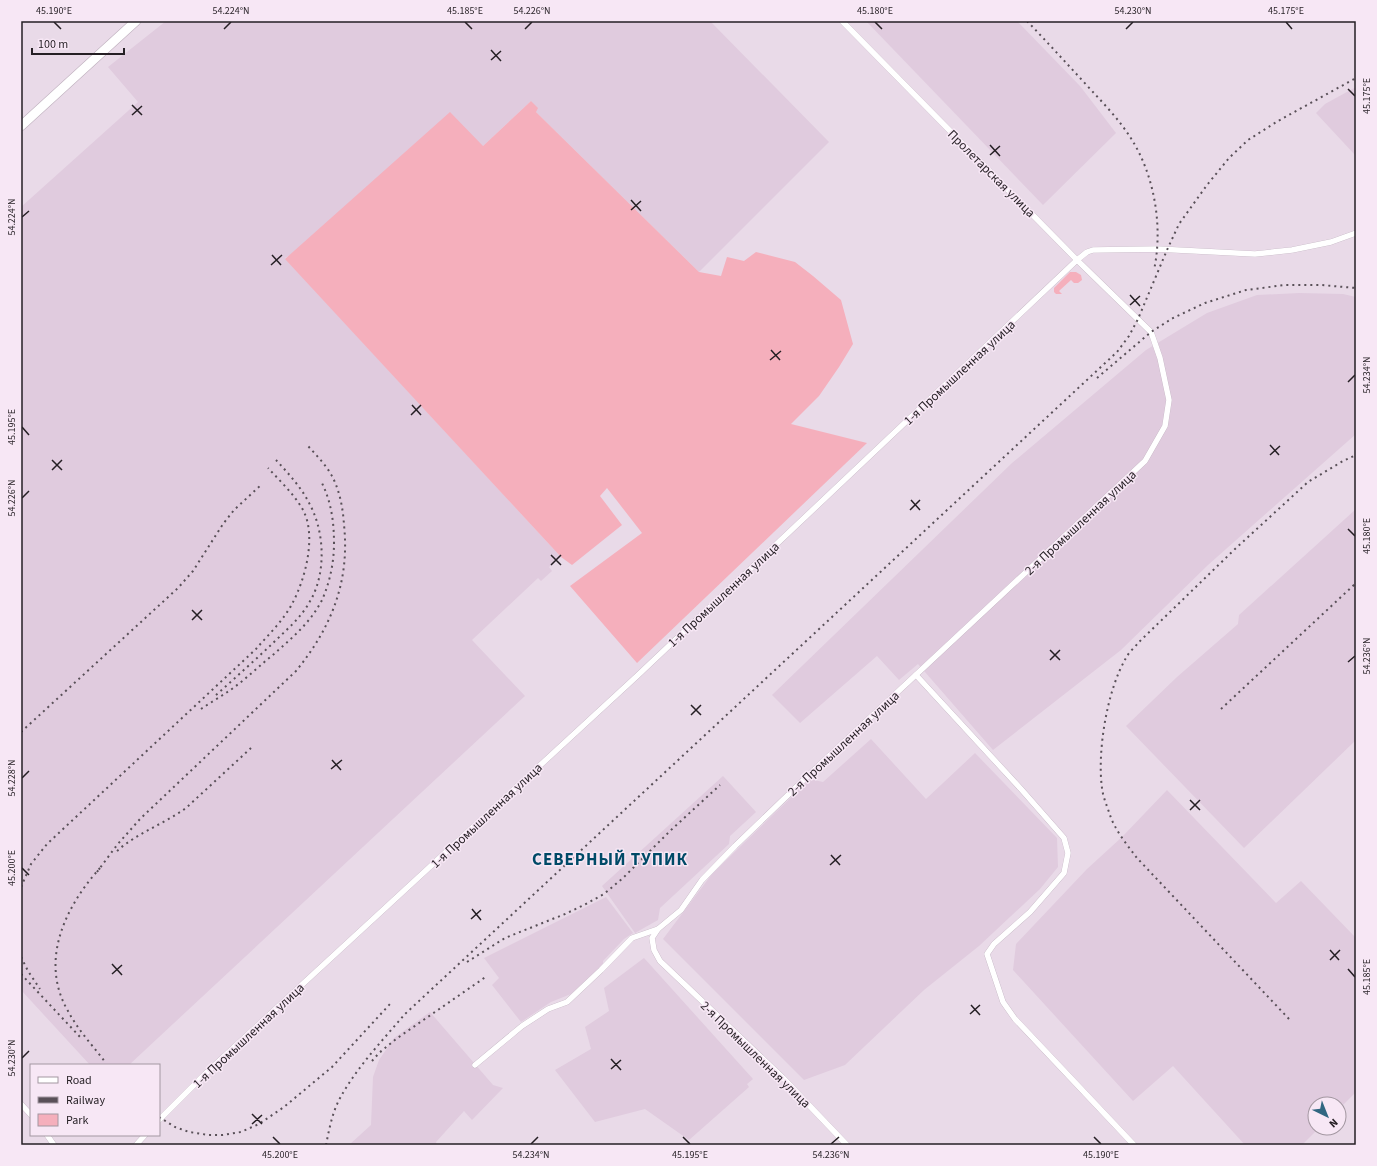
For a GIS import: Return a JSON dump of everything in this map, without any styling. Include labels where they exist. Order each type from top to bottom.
[{"type":"main road","points":[[21,126],[136,21]]},
{"type":"street","name":"Пролетарская улица","points":[[842,21],[1077,260],[1144,324]]},
{"type":"street","name":"1-я Промышленная улица","points":[[160,1119],[205,1074],[637,676],[1087,252],[1093,250],[1157,249],[1255,254],[1292,250],[1331,242],[1356,232]]},
{"type":"street","name":"2-я Промышленная улица","points":[[847,1145],[783,1078],[660,961],[654,950],[652,938],[658,929],[680,910],[702,880],[735,846],[820,764],[1145,461],[1165,426],[1169,400],[1160,358],[1151,332],[1144,324]]},
{"type":"street","points":[[916,675],[1064,838],[1068,853],[1064,873],[1030,912],[994,944],[987,954],[1003,1002],[1015,1019],[1134,1145]]},
{"type":"street","points":[[475,1064],[522,1026],[548,1009],[567,1002],[632,938],[658,929]]},
{"type":"street","points":[[21,1104],[30,1114]]},
{"type":"street","points":[[48,1136],[54,1145]]},
{"type":"street","points":[[136,1145],[144,1136]]},
{"type":"shaded area","points":[[166,21],[710,21],[829,142],[699,272],[535,111],[531,101],[483,146],[285,258],[561,557],[549,567],[552,571],[541,581],[538,578],[472,640],[525,696],[130,1064],[89,1064],[21,990],[21,207],[138,102],[108,67]]},
{"type":"shaded area","points":[[866,21],[1017,21],[1080,86],[1116,133],[1043,205]]},
{"type":"shaded area","points":[[1356,87],[1356,156],[1316,113],[1325,104]]},
{"type":"shaded area","points":[[1299,293],[1343,294],[1356,297],[1356,434],[1208,565],[1121,650],[993,750],[918,664],[899,680],[877,656],[800,723],[772,695],[1012,463],[1146,350],[1207,313],[1257,295]]},
{"type":"shaded area","points":[[1356,509],[1356,740],[1244,848],[1126,726],[1177,677],[1238,624],[1239,615]]},
{"type":"shaded area","points":[[871,739],[926,799],[975,753],[1057,838],[1058,867],[1040,889],[979,946],[924,990],[845,1065],[804,1080],[663,939],[712,874],[810,779],[823,782]]},
{"type":"shaded area","points":[[723,776],[756,812],[730,836],[729,844],[660,908],[658,920],[635,933],[602,886]]},
{"type":"shaded area","points":[[1167,790],[1276,903],[1301,881],[1356,938],[1356,1092],[1347,1101],[1347,1096],[1307,1096],[1307,1136],[1311,1136],[1302,1145],[1245,1145],[1173,1066],[1133,1101],[1013,970],[1016,944],[1087,869],[1122,837]]},
{"type":"shaded area","points":[[606,897],[633,933],[624,939],[603,961],[603,964],[571,994],[551,1002],[521,1022],[492,985],[499,978],[484,958]]},
{"type":"shaded area","points":[[644,958],[753,1079],[747,1084],[749,1087],[689,1140],[645,1109],[595,1122],[555,1070],[591,1049],[585,1027],[609,1011],[604,988]]},
{"type":"shaded area","points":[[430,1012],[493,1085],[503,1088],[472,1120],[464,1111],[436,1142],[437,1145],[349,1145],[371,1125],[373,1077],[379,1060],[394,1038]]},
{"type":"green space","points":[[531,101],[538,108],[536,112],[699,272],[721,276],[727,257],[744,261],[756,252],[795,262],[841,300],[853,344],[819,396],[791,424],[867,443],[637,663],[570,586],[642,533],[607,488],[600,496],[622,525],[572,565],[561,557],[285,259],[450,112],[483,146]]},
{"type":"green space","points":[[1070,272],[1076,272],[1081,275],[1082,280],[1078,283],[1074,283],[1071,280],[1059,291],[1062,294],[1056,294],[1054,292],[1054,288]]},
{"type":"railway","points":[[1027,21],[1113,114],[1128,133],[1140,154],[1155,203],[1158,237],[1154,270]]},
{"type":"railway","points":[[326,1145],[334,1111],[346,1088],[370,1055],[405,1014],[1117,352],[1129,336],[1138,319],[1179,224],[1207,185],[1229,158],[1248,140],[1278,121],[1356,78]]},
{"type":"railway","points":[[1097,378],[1151,332],[1173,318],[1205,303],[1246,290],[1285,285],[1321,285],[1356,288]]},
{"type":"railway","points":[[97,872],[117,845],[140,819],[296,671],[319,638],[328,621],[341,585],[344,566],[345,546],[343,513],[339,495],[331,474],[308,446]]},
{"type":"railway","points":[[1289,1019],[1137,858],[1122,837],[1112,821],[1105,802],[1101,773],[1102,739],[1109,704],[1119,671],[1127,656],[1139,642],[1235,549],[1308,482],[1356,455]]},
{"type":"railway","points":[[216,695],[297,620],[309,603],[319,579],[322,552],[321,538],[314,513],[301,490],[276,460]]},
{"type":"railway","points":[[21,887],[31,864],[47,844],[256,649],[280,622],[292,604],[305,571],[308,558],[309,532],[303,510],[287,488],[268,468]]},
{"type":"railway","points":[[201,709],[235,687],[288,642],[307,623],[318,608],[331,572],[334,543],[331,511],[321,481]]},
{"type":"railway","points":[[21,732],[178,588],[193,571],[223,524],[234,510],[262,484]]},
{"type":"railway","points":[[1221,709],[1356,583]]},
{"type":"railway","points":[[117,851],[133,839],[186,808],[251,748]]},
{"type":"railway","points":[[467,962],[505,938],[565,914],[604,894],[623,878],[670,831],[720,785]]},
{"type":"railway","points":[[100,868],[87,883],[67,917],[60,935],[56,954],[56,973],[60,992],[68,1011],[81,1031],[106,1063]]},
{"type":"railway","points":[[21,957],[40,989]]},
{"type":"railway","points":[[21,974],[81,1038]]},
{"type":"railway","points":[[372,1061],[396,1039],[487,976]]},
{"type":"railway","points":[[160,1118],[175,1127],[189,1132],[209,1135],[223,1135],[241,1132],[259,1124],[284,1107],[332,1067],[390,1004]]},
{"type":"district","name":"СЕВЕРНЫЙ ТУПИК","points":[[610,859]]}]
